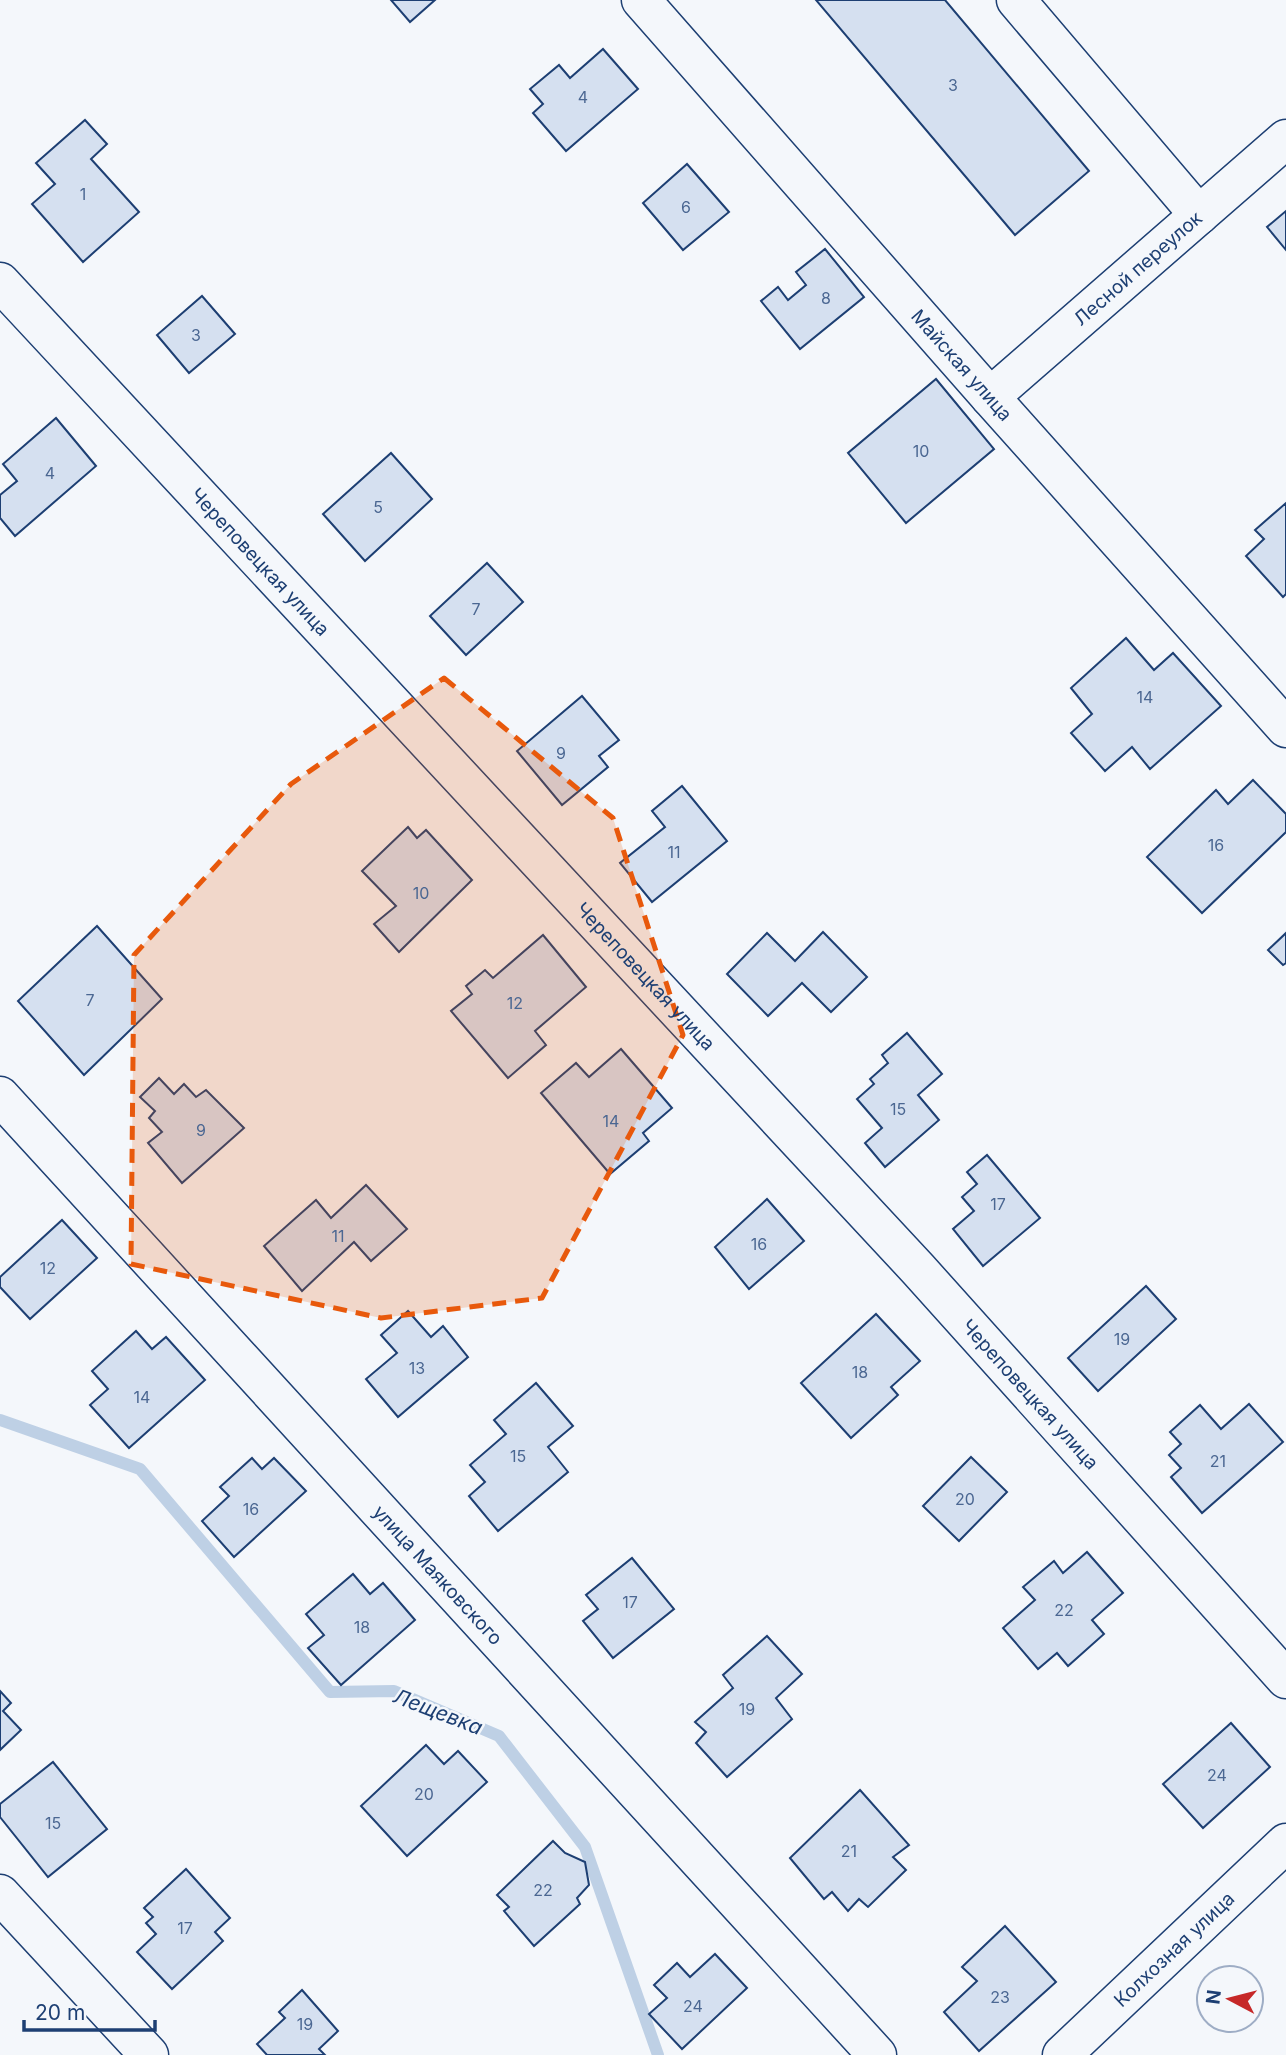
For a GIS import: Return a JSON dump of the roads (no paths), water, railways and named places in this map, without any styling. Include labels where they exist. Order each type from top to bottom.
[{"type":"street","name":"Майская улица","points":[[641,0],[1286,728]]},
{"type":"street","points":[[1016,0],[1199,215]]},
{"type":"street","name":"Лесной переулок","points":[[990,397],[1286,139]]},
{"type":"street","name":"Череповецкая улица","points":[[0,282],[918,1269],[1286,1679]]},
{"type":"street","name":"улица Маяковского","points":[[0,1096],[877,2055]]},
{"type":"street","name":"Колхозная улица","points":[[1062,2055],[1286,1843]]},
{"type":"street","points":[[0,1894],[149,2055]]},
{"type":"waterway","name":"Лещевка","points":[[0,1420],[140,1469],[330,1692],[394,1691],[499,1736],[585,1847],[658,2055]]}]
